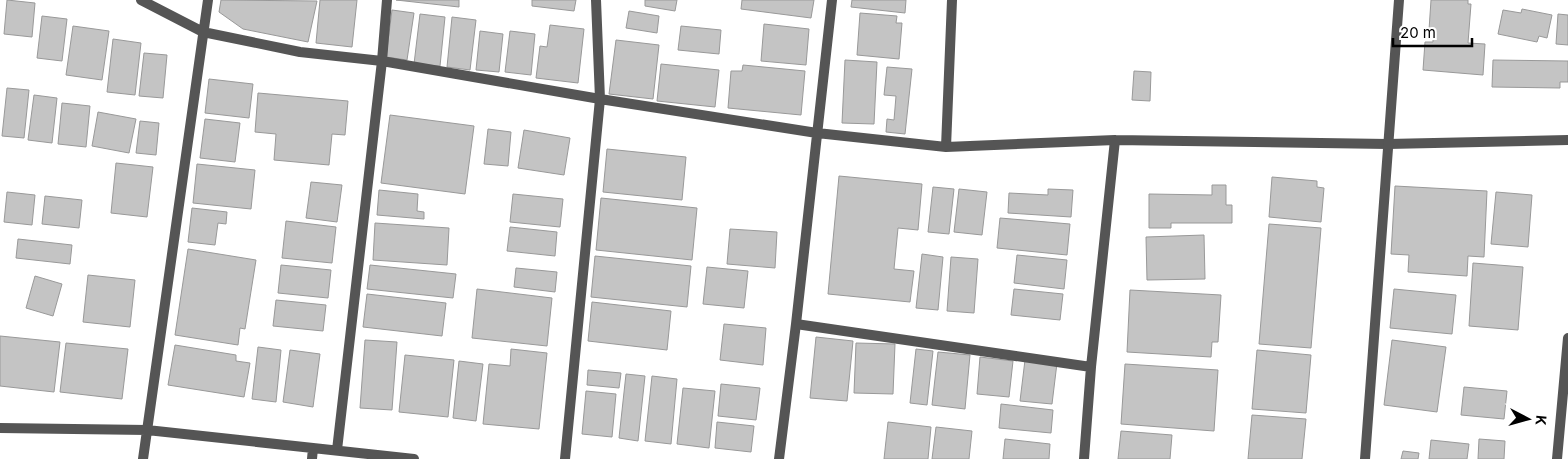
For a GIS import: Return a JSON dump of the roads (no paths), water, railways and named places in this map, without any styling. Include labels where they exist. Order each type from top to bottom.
[{"type":"street","points":[[141,0],[203,32],[300,52],[382,61],[600,99],[816,133],[946,147],[1114,140],[1388,144],[1568,140]]},
{"type":"street","points":[[143,459],[208,0]]},
{"type":"street","points":[[337,450],[382,61],[387,0]]},
{"type":"street","points":[[565,459],[600,99],[596,0]]},
{"type":"street","points":[[779,459],[832,0]]},
{"type":"street","points":[[946,147],[952,0]]},
{"type":"street","points":[[1365,459],[1399,0]]},
{"type":"street","points":[[1084,459],[1091,367],[1114,140]]},
{"type":"street","points":[[796,324],[1091,367]]},
{"type":"street","points":[[1557,459],[1568,338]]},
{"type":"street","points":[[0,428],[146,430],[414,459]]},
{"type":"street","points":[[312,459],[313,448]]}]
